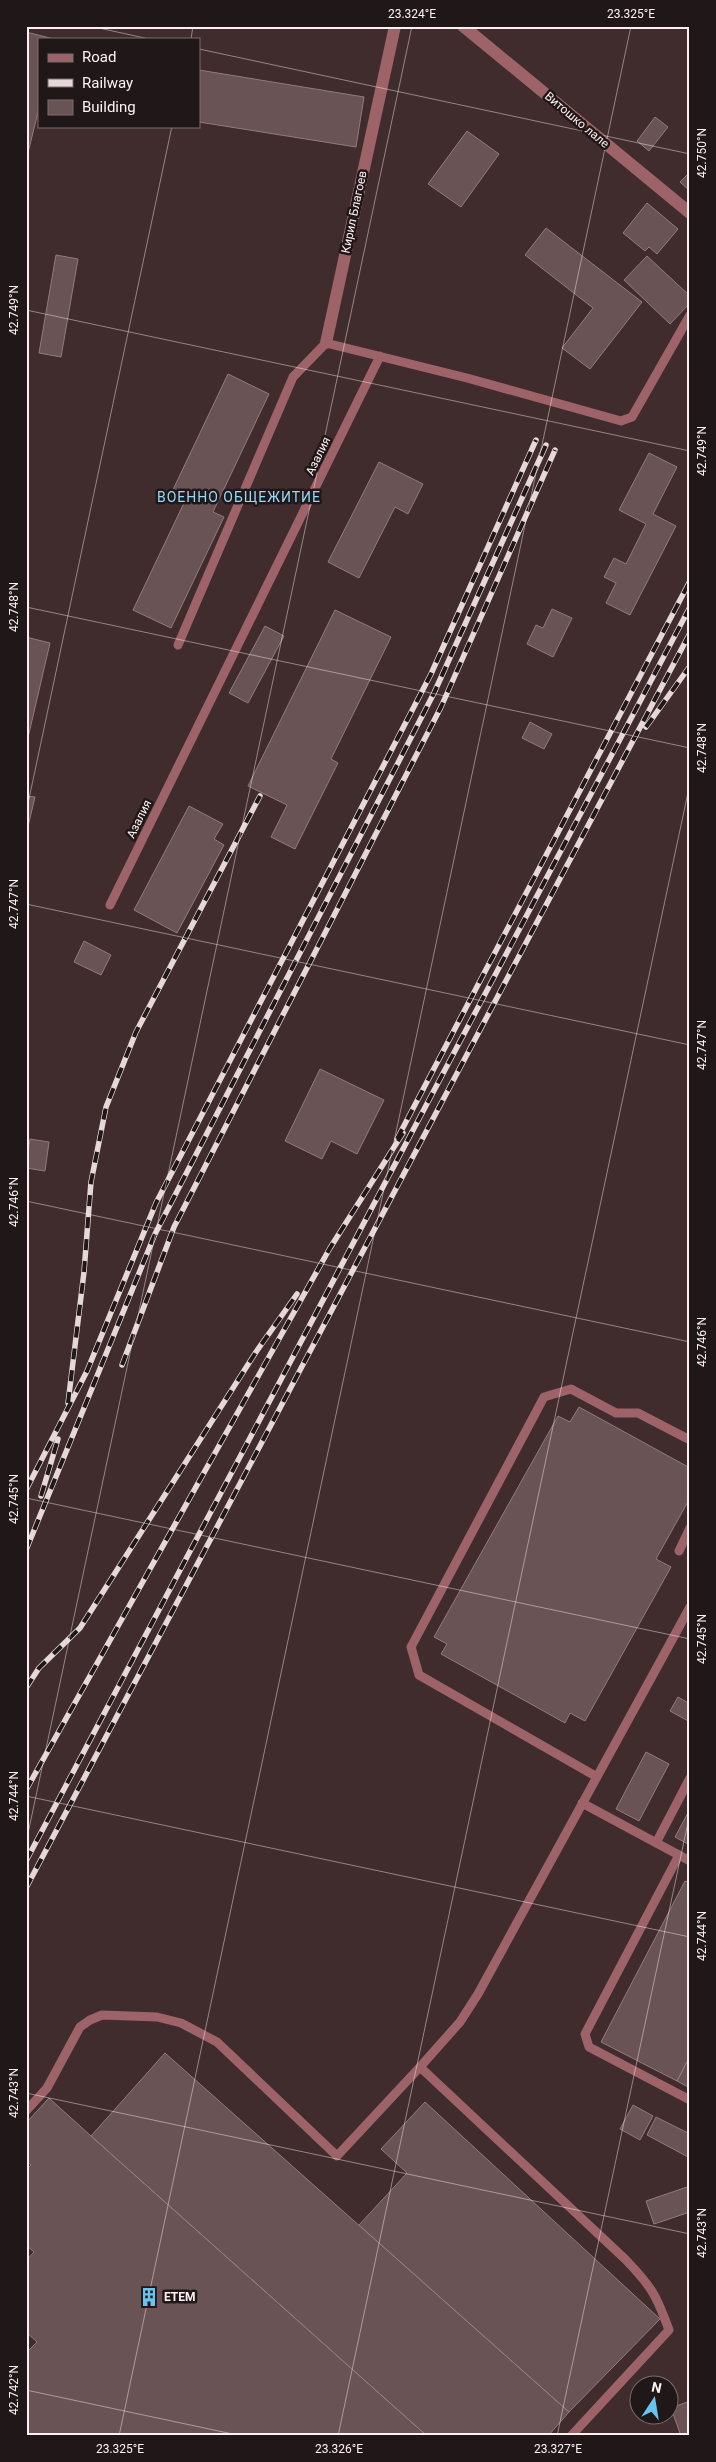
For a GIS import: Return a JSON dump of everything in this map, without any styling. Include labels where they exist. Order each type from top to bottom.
[{"type":"street","name":"Кирил Благоев","points":[[326,343],[394,26]]},
{"type":"street","name":"Витошко лале","points":[[464,26],[690,213]]},
{"type":"lane","points":[[178,646],[293,377],[326,343],[467,378],[621,421],[632,417],[690,315]]},
{"type":"lane","name":"Азалия","points":[[110,905],[380,356]]},
{"type":"lane","points":[[597,1777],[419,1675],[411,1647],[544,1397],[571,1389],[616,1413],[638,1412],[690,1440]]},
{"type":"lane","points":[[680,1551],[690,1528]]},
{"type":"lane","points":[[26,2111],[47,2088],[80,2027],[102,2015],[157,2017],[180,2023],[217,2042],[336,2156],[420,2067],[465,2015],[690,1607]]},
{"type":"lane","points":[[656,1842],[690,1778]]},
{"type":"lane","points":[[582,1803],[690,1861]]},
{"type":"lane","points":[[679,1855],[585,2034],[589,2047],[690,2100]]},
{"type":"lane","points":[[420,2067],[625,2259],[650,2285],[658,2301],[668,2330],[571,2436]]},
{"type":"building","points":[[26,32],[50,38],[38,38],[38,112],[26,161]]},
{"type":"building","points":[[200,70],[364,97],[356,147],[200,122]]},
{"type":"building","points":[[655,117],[668,127],[649,151],[637,141]]},
{"type":"building","points":[[467,131],[499,154],[461,207],[428,184]]},
{"type":"building","points":[[690,172],[690,191],[680,182]]},
{"type":"building","points":[[647,203],[678,229],[657,254],[649,247],[645,251],[623,233]]},
{"type":"building","points":[[546,228],[642,302],[590,369],[562,348],[593,308],[525,255]]},
{"type":"building","points":[[56,255],[78,259],[61,357],[39,353]]},
{"type":"building","points":[[647,256],[690,296],[690,303],[670,324],[624,280]]},
{"type":"building","points":[[228,374],[269,394],[213,512],[224,517],[171,628],[133,610],[184,503],[170,496]]},
{"type":"building","points":[[649,453],[677,467],[653,514],[676,526],[630,615],[606,603],[616,583],[604,577],[614,558],[626,564],[646,524],[619,510]]},
{"type":"building","points":[[379,462],[423,484],[408,514],[395,507],[359,578],[328,562]]},
{"type":"building","points":[[552,609],[572,618],[553,657],[527,644],[536,625],[543,628]]},
{"type":"building","points":[[335,610],[391,637],[331,759],[338,763],[295,849],[271,837],[287,805],[248,786]]},
{"type":"building","points":[[265,626],[284,636],[248,703],[229,693]]},
{"type":"building","points":[[26,637],[50,643],[27,742],[26,742]]},
{"type":"building","points":[[530,722],[552,734],[544,749],[522,738]]},
{"type":"building","points":[[26,796],[35,797],[26,835]]},
{"type":"building","points":[[189,806],[223,824],[214,839],[224,845],[177,933],[134,910]]},
{"type":"building","points":[[84,941],[111,955],[101,975],[74,962]]},
{"type":"building","points":[[320,1069],[384,1100],[357,1154],[331,1141],[322,1159],[285,1141]]},
{"type":"building","points":[[30,1139],[49,1142],[45,1171],[26,1168]]},
{"type":"building","points":[[579,1407],[690,1468],[690,1498],[656,1559],[671,1567],[585,1721],[570,1713],[565,1723],[441,1654],[447,1644],[434,1637],[558,1416],[570,1422]]},
{"type":"building","points":[[678,1697],[690,1704],[690,1722],[670,1711]]},
{"type":"building","points":[[646,1752],[669,1764],[639,1821],[616,1809]]},
{"type":"building","points":[[690,1809],[690,1841],[688,1844],[675,1837]]},
{"type":"building","points":[[685,1881],[690,1883],[690,2056],[677,2081],[601,2042]]},
{"type":"building","points":[[165,2053],[569,2412],[548,2436],[427,2436],[91,2136]]},
{"type":"building","points":[[690,2056],[690,2088],[677,2081]]},
{"type":"building","name":"ЕТЕМ","points":[[49,2098],[427,2436],[26,2436],[26,2353],[37,2342],[26,2332],[26,2261],[34,2252],[26,2245],[26,2170],[31,2165],[26,2161],[26,2123]]},
{"type":"building","points":[[425,2102],[660,2319],[569,2412],[359,2225],[407,2173],[381,2149]]},
{"type":"building","points":[[633,2105],[653,2116],[640,2140],[620,2129]]},
{"type":"building","points":[[656,2117],[690,2134],[690,2158],[647,2135]]},
{"type":"building","points":[[690,2186],[690,2212],[654,2224],[646,2201]]},
{"type":"building","points":[[690,2401],[690,2436],[681,2436],[677,2424],[678,2405]]},
{"type":"railway","points":[[26,1490],[87,1371],[156,1203],[431,674],[536,440]]},
{"type":"railway","points":[[26,1550],[155,1234],[434,693],[546,445]]},
{"type":"railway","points":[[122,1365],[174,1227],[441,707],[555,450]]},
{"type":"railway","points":[[397,1139],[690,581]]},
{"type":"railway","points":[[26,1861],[690,607]]},
{"type":"railway","points":[[26,1888],[690,633]]},
{"type":"railway","points":[[646,727],[690,666]]},
{"type":"railway","points":[[68,1403],[84,1272],[91,1182],[106,1107],[136,1032],[260,796]]},
{"type":"railway","points":[[26,1790],[330,1248],[403,1133]]},
{"type":"railway","points":[[26,1688],[39,1668],[80,1628],[256,1352],[297,1294]]},
{"type":"railway","points":[[41,1496],[58,1439]]},
{"type":"place","name":"ЕТЕМ","points":[[149,2297]]},
{"type":"district","name":"ВОЕННО ОБЩЕЖИТИЕ","points":[[239,497]]}]
